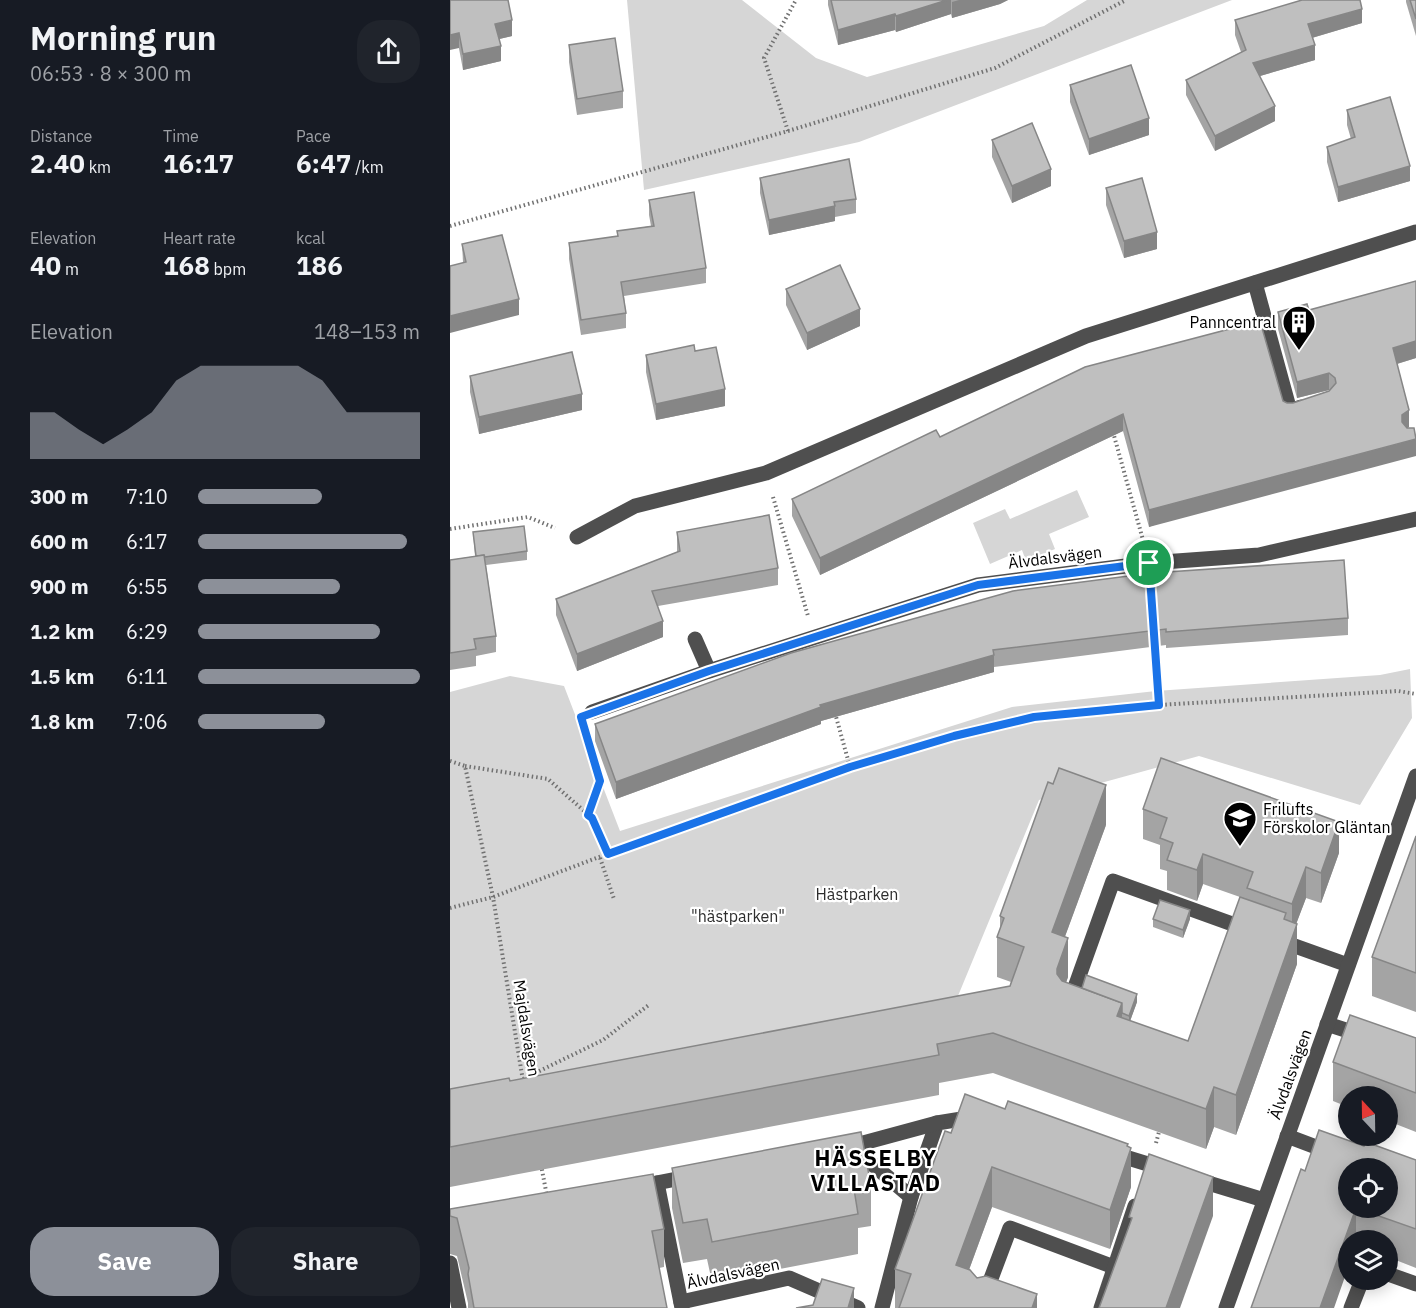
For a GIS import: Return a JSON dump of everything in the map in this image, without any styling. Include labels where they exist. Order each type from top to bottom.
[{"type":"street","points":[[578,537],[635,506],[766,473],[1086,336],[1416,232]]},
{"type":"street","points":[[1255,283],[1290,411],[1317,402]]},
{"type":"street","name":"Älvdalsvägen","points":[[594,712],[709,671],[978,585],[1149,563],[1259,555],[1416,519]]},
{"type":"street","points":[[696,639],[709,671]]},
{"type":"street","name":"Älvdalsvägen","points":[[1226,1308],[1415,782]]},
{"type":"street","points":[[1077,1016],[1066,1012],[1113,881],[1231,929],[1348,965]]},
{"type":"street","name":"Älvdalsvägen","points":[[1327,1024],[1383,1042]]},
{"type":"street","points":[[911,1197],[846,1147],[937,1123],[989,1114]]},
{"type":"street","points":[[882,1308],[911,1197],[937,1123]]},
{"type":"street","name":"Älvdalsvägen","points":[[1287,1136],[1343,1156]]},
{"type":"street","points":[[1103,1150],[1145,1176],[1264,1200]]},
{"type":"street","points":[[625,1189],[703,1174]]},
{"type":"street","points":[[1101,1308],[1145,1176]]},
{"type":"street","name":"Älvdalsvägen","points":[[657,1183],[682,1305],[789,1278],[858,1308]]},
{"type":"street","points":[[980,1308],[1010,1228],[1114,1267]]},
{"type":"street","points":[[450,1263],[459,1308]]},
{"type":"street","points":[[1398,1278],[1416,1284]]},
{"type":"street","points":[[1352,1308],[1358,1290]]},
{"type":"path","points":[[788,131],[764,58],[796,0]]},
{"type":"path","points":[[450,226],[788,131],[995,68],[1126,0]]},
{"type":"path","points":[[1111,427],[1149,563]]},
{"type":"path","points":[[450,530],[528,517],[578,537]]},
{"type":"path","points":[[1154,634],[1159,705]]},
{"type":"path","points":[[450,908],[493,897],[850,767],[954,736],[1034,717],[1159,705],[1398,691],[1416,694]]},
{"type":"path","points":[[588,815],[600,781],[581,717],[594,712]]},
{"type":"path","points":[[450,761],[548,779],[592,818],[608,854]]},
{"type":"path","name":"Majdalsvägen","points":[[465,765],[493,897],[525,1091]]},
{"type":"path","points":[[600,858],[614,898]]},
{"type":"path","points":[[523,1079],[603,1040],[650,1004]]},
{"type":"path","points":[[539,1159],[549,1204]]},
{"type":"green space","points":[[627,0],[742,0],[816,58],[867,77],[1044,26],[1087,0],[1232,0],[859,142],[644,190]]},
{"type":"green space","points":[[1077,490],[1089,517],[1049,534],[1055,549],[1026,561],[1022,550],[990,564],[973,523],[1005,509],[1010,519]]},
{"type":"green space","name":"Hästparken","points":[[1410,669],[1412,718],[1360,805],[1199,756],[1039,800],[953,1008],[450,1109],[450,692],[510,676],[564,686],[620,831],[1012,707],[1156,691],[1380,675]]},
{"type":"building","points":[[450,0],[508,0],[512,20],[495,24],[501,46],[463,54],[459,33],[450,35]]},
{"type":"building","points":[[831,0],[947,0],[896,16],[895,14],[838,30]]},
{"type":"building","points":[[1302,0],[1360,0],[1362,9],[1308,24],[1315,45],[1253,63],[1275,106],[1215,136],[1186,80],[1246,50],[1235,20]]},
{"type":"building","points":[[1410,0],[1416,0],[1416,19]]},
{"type":"building","points":[[615,38],[623,91],[577,99],[569,45]]},
{"type":"building","points":[[1131,65],[1149,118],[1089,139],[1070,85]]},
{"type":"building","points":[[1390,97],[1410,166],[1338,187],[1327,147],[1355,137],[1347,110]]},
{"type":"building","points":[[1032,123],[1051,169],[1012,186],[992,140]]},
{"type":"building","points":[[849,159],[856,199],[834,202],[835,206],[769,220],[760,178]]},
{"type":"building","points":[[1142,178],[1157,232],[1124,241],[1106,188]]},
{"type":"building","points":[[694,192],[706,268],[621,282],[626,313],[581,320],[569,243],[618,236],[617,231],[654,226],[649,200]]},
{"type":"building","points":[[502,235],[519,299],[450,316],[450,266],[466,262],[462,244]]},
{"type":"building","points":[[840,265],[860,309],[807,333],[786,289]]},
{"type":"building","points":[[1416,281],[1416,341],[1393,348],[1409,410],[1402,415],[1402,422],[1407,428],[1414,428],[1416,439],[1149,510],[1123,414],[820,558],[792,499],[936,430],[940,437],[1085,367],[1260,321],[1283,401],[1293,403],[1329,391],[1336,383],[1335,378],[1329,373],[1297,382],[1278,312],[1307,304],[1309,310]]},
{"type":"building","points":[[694,345],[695,351],[716,347],[725,389],[656,404],[646,355]]},
{"type":"building","points":[[572,352],[582,394],[479,417],[470,376]]},
{"type":"building","points":[[769,515],[778,568],[652,591],[663,621],[577,654],[556,599],[680,551],[677,532]]},
{"type":"building","points":[[524,526],[527,551],[485,557],[484,555],[476,556],[473,532]]},
{"type":"building","points":[[484,555],[496,636],[474,639],[476,649],[450,653],[450,560]]},
{"type":"building","points":[[1344,560],[1348,618],[1166,632],[1166,629],[993,650],[994,655],[820,705],[821,707],[616,782],[595,724],[791,653],[1013,591],[1152,573]]},
{"type":"building","points":[[1161,758],[1339,822],[1321,873],[1306,867],[1292,904],[1247,888],[1253,872],[1203,854],[1197,870],[1167,860],[1173,843],[1160,838],[1167,818],[1143,809]]},
{"type":"building","points":[[1059,768],[1106,785],[1052,932],[1068,938],[1057,969],[1057,974],[1062,981],[1122,1003],[1117,1016],[1188,1041],[1240,897],[1286,913],[1284,919],[1297,924],[1236,1095],[1214,1087],[1206,1109],[993,1033],[937,1044],[939,1055],[450,1147],[450,1089],[509,1078],[510,1081],[1010,986],[1024,947],[997,937],[1004,918],[1000,916],[1048,782],[1053,784]]},
{"type":"building","points":[[1416,836],[1416,973],[1372,957]]},
{"type":"building","points":[[1160,900],[1190,910],[1183,930],[1153,919]]},
{"type":"building","points":[[1086,975],[1137,994],[1129,1016],[1122,1013],[1122,1003],[1082,988]]},
{"type":"building","points":[[1350,1015],[1416,1038],[1416,1093],[1398,1086],[1333,1062]]},
{"type":"building","points":[[965,1094],[1005,1109],[1008,1101],[1128,1144],[1127,1146],[1131,1148],[1110,1210],[992,1167],[956,1265],[970,1270],[977,1278],[986,1276],[1037,1294],[1032,1308],[899,1308],[911,1274],[895,1269],[945,1131],[951,1133]]},
{"type":"building","points":[[1319,1130],[1338,1137],[1338,1146],[1377,1146],[1416,1160],[1416,1229],[1385,1218],[1398,1218],[1398,1158],[1338,1158],[1338,1218],[1352,1218],[1348,1230],[1338,1230],[1338,1258],[1320,1308],[1251,1308],[1301,1169],[1305,1171]]},
{"type":"building","points":[[861,1132],[871,1186],[854,1189],[858,1214],[712,1242],[707,1219],[683,1223],[672,1168]]},
{"type":"building","points":[[1149,1154],[1213,1177],[1166,1308],[1099,1308],[1132,1218],[1129,1217]]},
{"type":"building","points":[[653,1174],[664,1229],[652,1231],[667,1308],[474,1308],[469,1268],[457,1218],[450,1216],[450,1209]]},
{"type":"building","points":[[822,1279],[854,1288],[848,1308],[796,1308],[813,1305]]},
{"type":"place","name":"Panncentral","points":[[1299,351]]},
{"type":"place","name":"Frilufts Förskolor Gläntan","points":[[1240,847]]},
{"type":"district","name":"HÄSSELBY VILLASTAD","points":[[876,1170]]},
{"type":"route","points":[[1149,563],[1159,705],[1034,717],[954,736],[850,767],[608,854],[592,818],[588,815],[600,781],[581,717],[709,671],[978,585],[1149,563]]},
{"type":"park label","name":"\"hästparken\"","points":[[738,916]]}]
